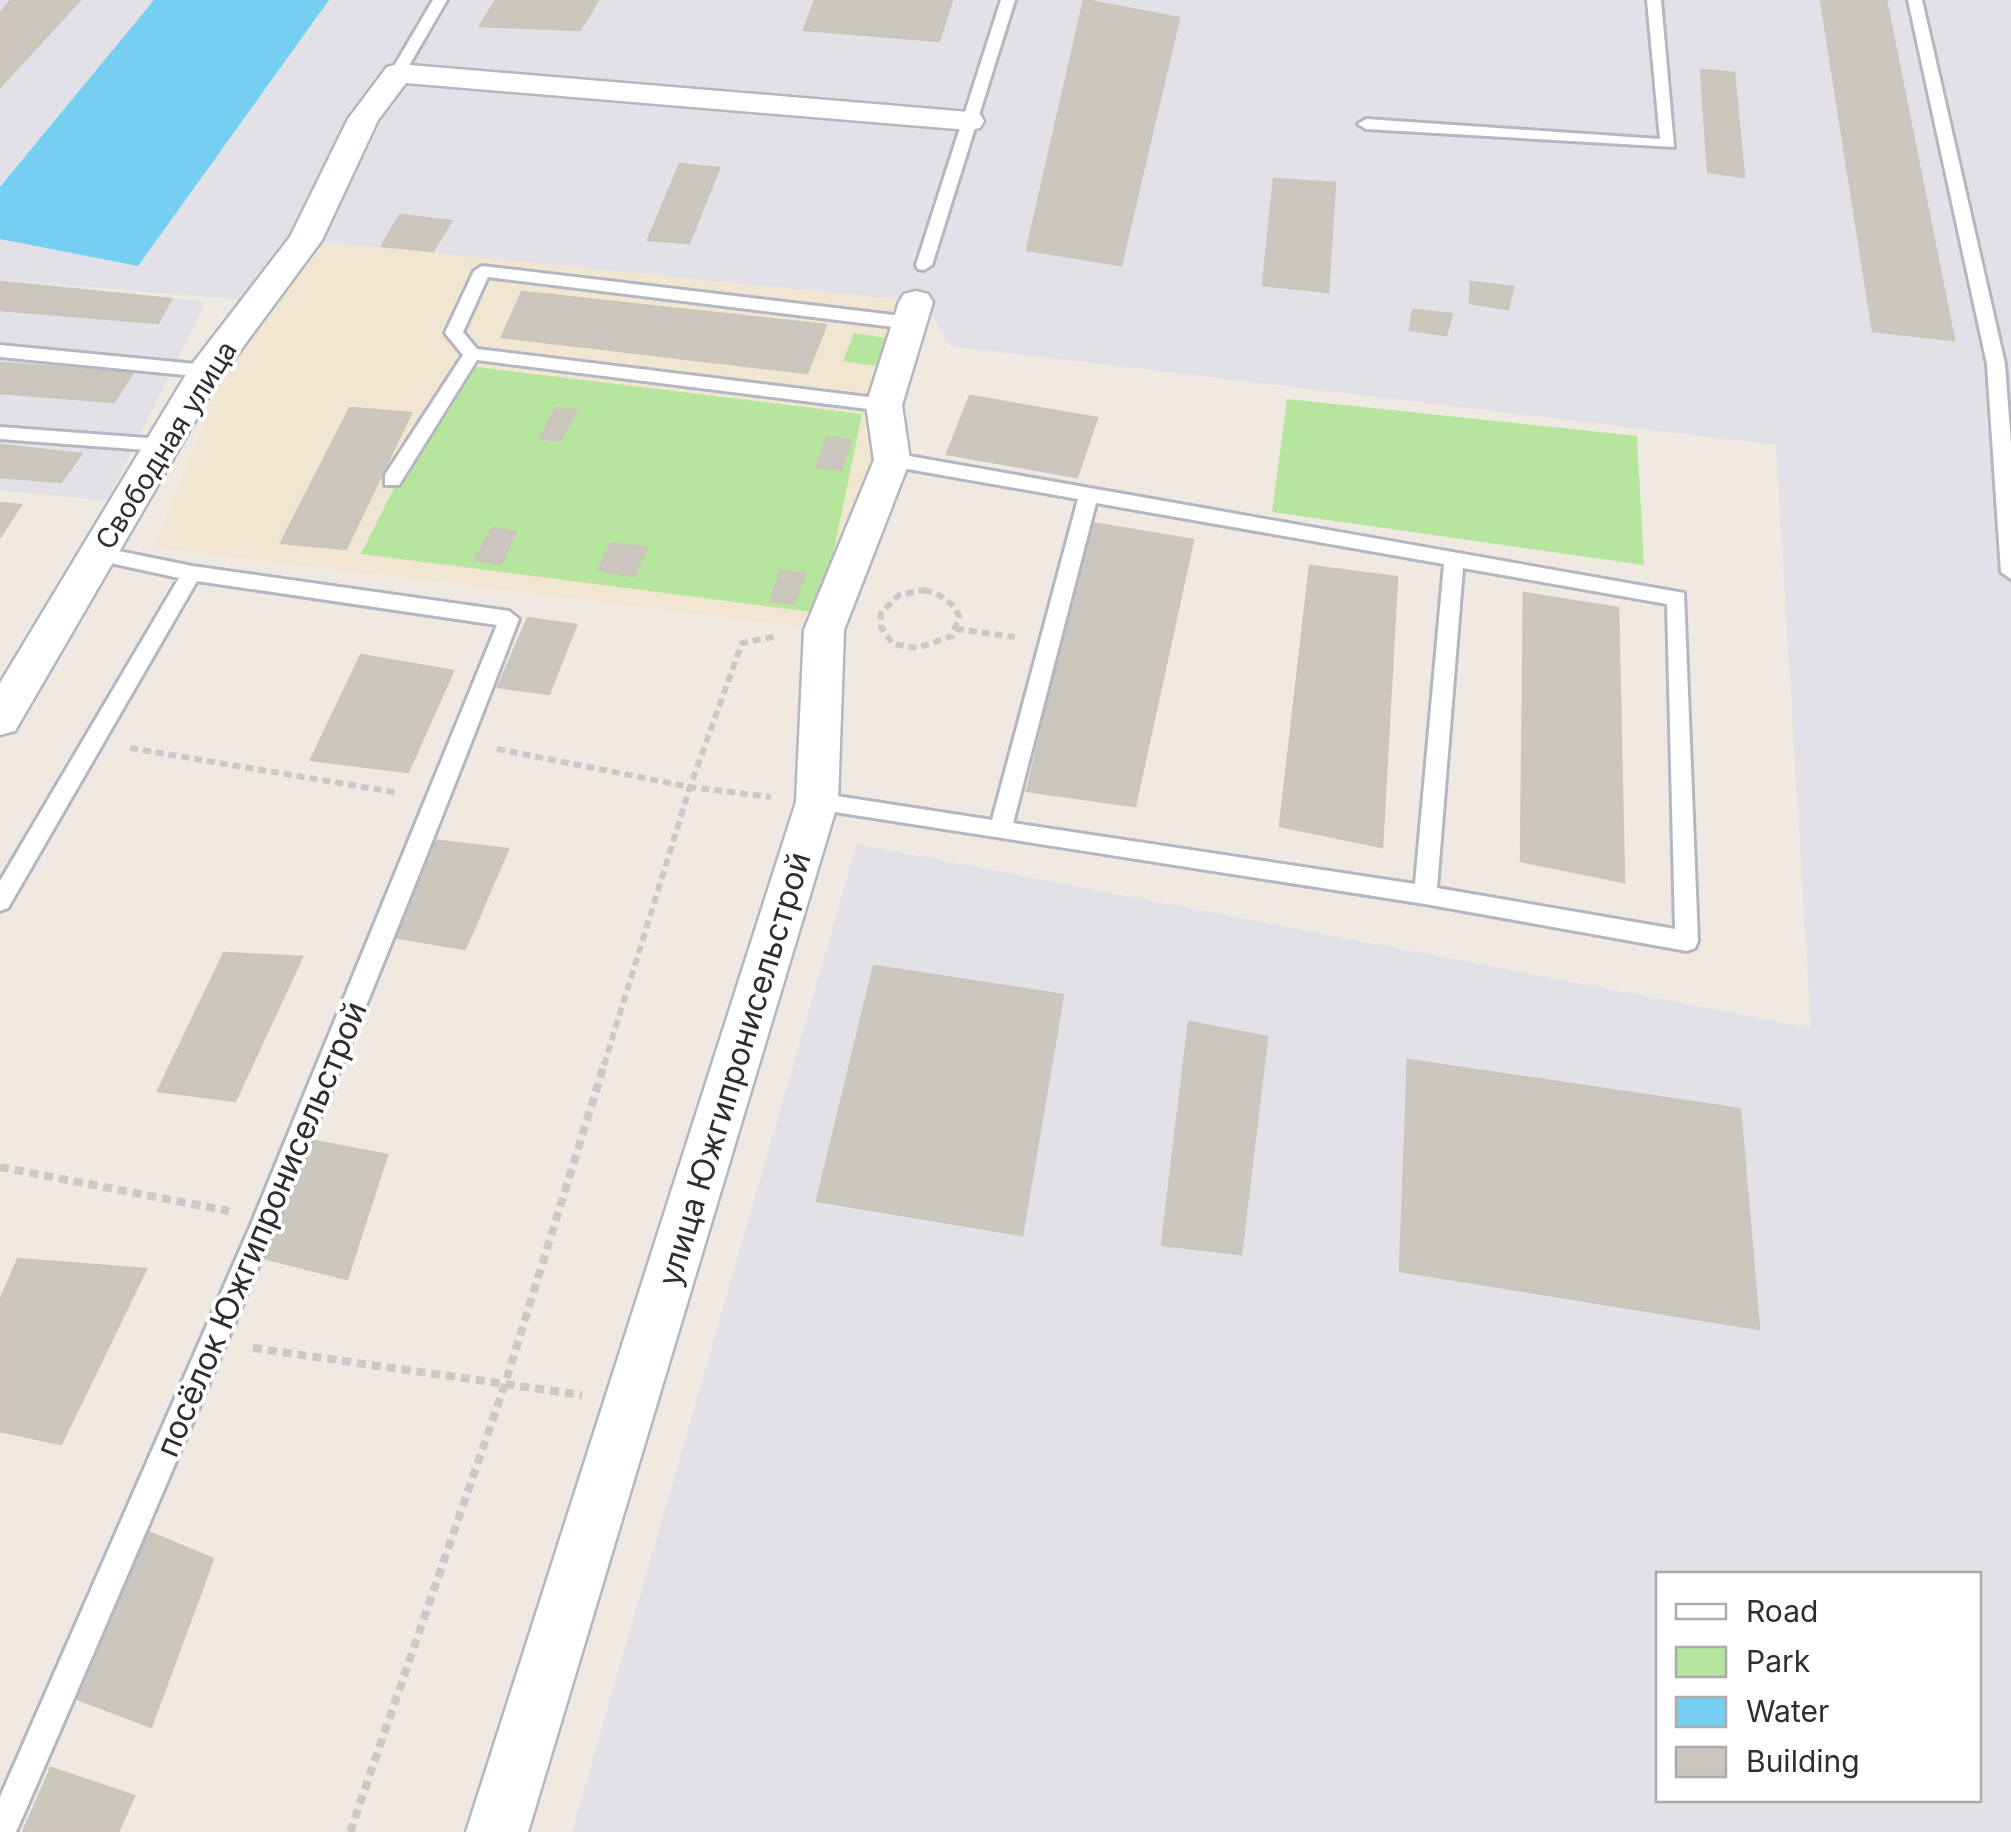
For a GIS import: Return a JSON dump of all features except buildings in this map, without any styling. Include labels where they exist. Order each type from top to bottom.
[{"type":"street","points":[[398,73],[969,122]]},
{"type":"street","name":"Свободная улица","points":[[0,718],[206,371],[306,240],[364,120],[398,73]]},
{"type":"street","points":[[892,460],[884,405],[917,297]]},
{"type":"street","name":"улица Южгипронисельстрой","points":[[497,1832],[817,802],[824,630],[892,460]]},
{"type":"lane","points":[[398,73],[440,0]]},
{"type":"lane","points":[[884,405],[472,354],[454,333],[482,271],[917,297],[1008,0]]},
{"type":"lane","points":[[1366,124],[1668,144],[1654,0]]},
{"type":"lane","points":[[1915,0],[1996,364],[2011,572]]},
{"type":"lane","points":[[0,351],[206,371]]},
{"type":"lane","points":[[392,480],[472,354]]},
{"type":"lane","points":[[0,433],[160,445]]},
{"type":"lane","points":[[817,802],[1425,895],[1687,941],[1677,598],[892,460]]},
{"type":"lane","points":[[1001,828],[1088,496]]},
{"type":"lane","points":[[0,900],[192,573],[98,554]]},
{"type":"lane","points":[[1425,895],[1454,559]]},
{"type":"lane","name":"посёлок Южгипронисельстрой","points":[[0,1832],[217,1342],[440,800],[509,619],[192,573]]},
{"type":"path","points":[[924,590],[947,598],[955,606],[959,616],[956,629],[940,645],[905,649],[884,635],[879,622],[888,602],[910,591],[924,590]]},
{"type":"path","points":[[956,629],[1049,642]]},
{"type":"path","points":[[350,1832],[504,1387],[690,787],[742,643],[790,634]]},
{"type":"path","points":[[91,741],[440,800]]},
{"type":"path","points":[[462,742],[690,787],[817,802]]},
{"type":"path","points":[[0,1167],[267,1218]]},
{"type":"path","points":[[217,1342],[504,1387],[632,1401]]},
{"type":"shaded area","points":[[0,0],[2011,0],[2011,1832],[572,1832],[857,844],[1811,1028],[1776,445],[950,346],[924,302],[304,240],[242,300],[7,280],[206,302],[107,501],[0,490]]},
{"type":"shaded area","points":[[305,240],[916,302],[824,630],[154,547],[252,302]]},
{"type":"green space","points":[[854,333],[892,339],[882,367],[843,361]]},
{"type":"green space","points":[[468,366],[862,414],[821,613],[361,554],[444,389]]},
{"type":"green space","points":[[1287,399],[1637,436],[1644,565],[1272,512]]},
{"type":"water","points":[[154,0],[329,0],[138,266],[0,239],[0,187]]}]
